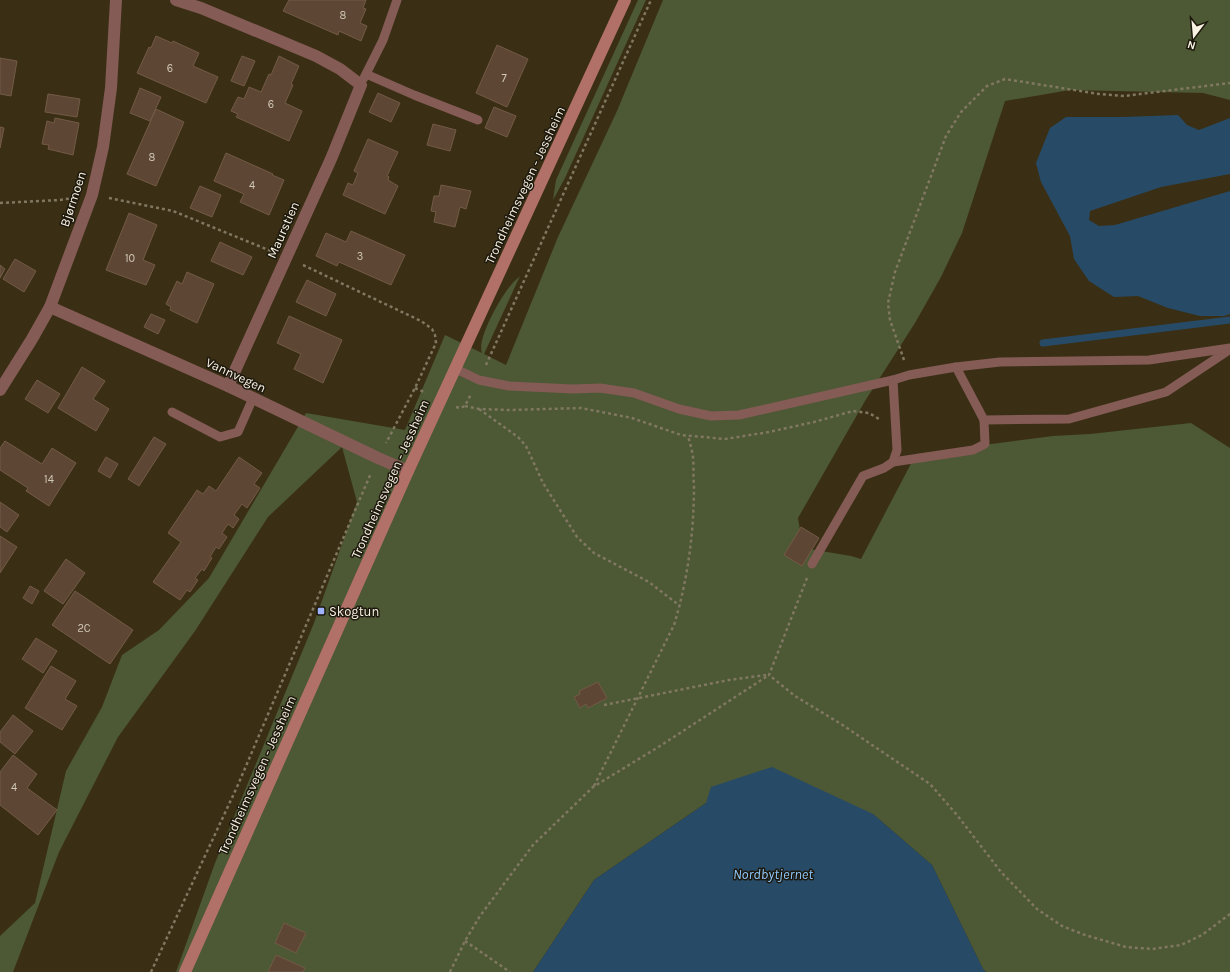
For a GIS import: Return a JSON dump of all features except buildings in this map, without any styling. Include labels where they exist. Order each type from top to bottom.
[{"type":"main road","name":"Trondheimsvegen - Jessheim","points":[[185,972],[408,472],[625,0]]},
{"type":"street","name":"Bjørmoen","points":[[0,390],[50,307],[92,195],[103,147],[111,88],[116,0]]},
{"type":"street","points":[[176,0],[201,8],[316,56],[340,69],[361,85]]},
{"type":"street","name":"Maurstien","points":[[228,386],[330,159],[361,85]]},
{"type":"street","name":"Vannvegen","points":[[50,307],[228,386],[408,472]]},
{"type":"lane","name":"Maurstien","points":[[361,85],[382,40],[397,0]]},
{"type":"lane","points":[[366,74],[478,120]]},
{"type":"lane","points":[[456,369],[479,380],[509,386],[573,389],[600,388],[634,393],[679,410],[711,416],[739,415],[893,380],[909,375],[956,367],[1000,362],[1149,360],[1230,349]]},
{"type":"lane","points":[[984,420],[1069,419],[1166,392],[1230,349]]},
{"type":"lane","points":[[812,564],[862,476],[884,468],[893,462],[973,450],[985,444],[984,420],[956,367]]},
{"type":"lane","points":[[893,380],[896,450],[893,462]]},
{"type":"lane","points":[[172,412],[220,437],[238,432],[253,398]]},
{"type":"path","points":[[452,406],[460,408],[465,406],[479,380],[652,0]]},
{"type":"path","points":[[909,375],[890,320],[888,302],[895,272],[946,136],[960,112],[987,86],[1005,79],[1099,94],[1124,96],[1230,84]]},
{"type":"path","points":[[0,203],[60,200],[92,195],[172,210],[286,257],[398,310],[421,321],[432,329],[435,335],[436,343],[415,388],[378,458],[237,787],[151,972]]},
{"type":"path","points":[[479,409],[518,437],[526,446],[543,483],[577,537],[594,554],[649,582],[680,606]]},
{"type":"path","points":[[593,787],[674,624],[680,606],[692,532],[694,495],[693,457],[688,436]]},
{"type":"path","points":[[450,972],[465,941],[480,916],[533,845],[593,787],[660,746],[769,675],[812,564]]},
{"type":"path","points":[[604,705],[729,680],[769,675],[795,696],[841,724],[930,784],[957,815],[1001,872],[1037,909],[1062,926],[1091,937],[1126,947],[1152,949],[1181,945],[1202,935],[1230,914]]},
{"type":"path","points":[[465,941],[510,972]]},
{"type":"green space","points":[[638,0],[646,0],[565,178],[553,200],[556,180]]},
{"type":"green space","points":[[663,0],[1230,0],[1230,100],[1203,93],[1070,90],[1005,101],[962,233],[941,277],[915,323],[865,401],[798,518],[803,548],[861,559],[916,454],[1053,436],[1090,434],[1191,423],[1230,448],[1230,972],[986,972],[983,969],[932,865],[873,814],[706,803],[594,880],[533,972],[176,972],[215,863],[314,623],[357,502],[342,447],[268,517],[195,631],[118,737],[59,852],[13,972],[0,972],[0,936],[35,903],[66,771],[102,707],[122,655],[159,630],[209,578],[306,413],[405,430],[445,335],[482,353],[481,347],[483,338],[490,318],[507,291],[520,276],[484,354],[506,365],[558,237],[617,111]]},
{"type":"water","points":[[1178,115],[1187,125],[1199,130],[1230,118],[1230,174],[1161,187],[1090,211],[1089,220],[1099,226],[1115,225],[1230,191],[1230,314],[1224,316],[1200,316],[1168,308],[1138,296],[1114,297],[1089,281],[1074,259],[1070,236],[1041,182],[1036,163],[1050,128],[1066,117]]},
{"type":"water","name":"Nordbytjernet","points":[[772,767],[873,814],[932,865],[983,969],[986,972],[533,972],[594,880],[706,803],[711,787]]},
{"type":"waterway","points":[[1043,343],[1230,320]]},
{"type":"place","name":"Skogtun","points":[[321,611]]}]
